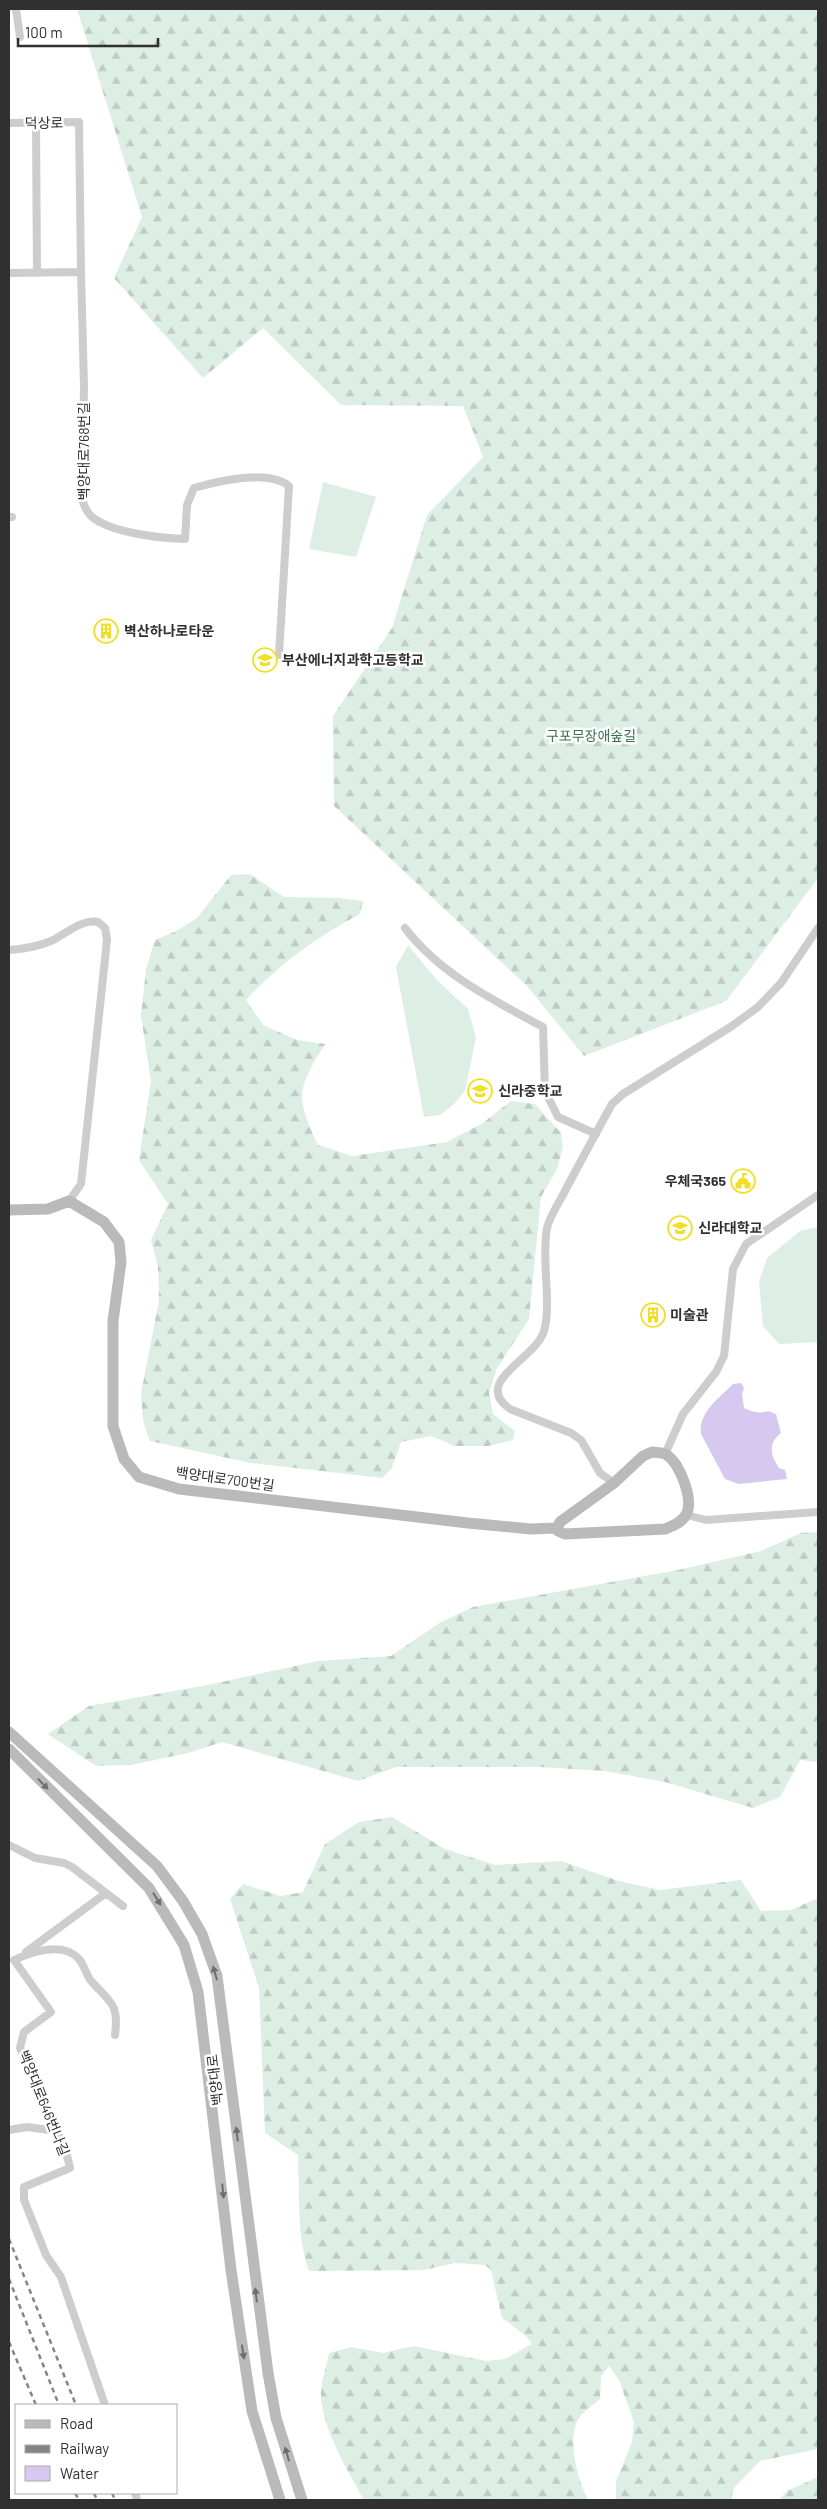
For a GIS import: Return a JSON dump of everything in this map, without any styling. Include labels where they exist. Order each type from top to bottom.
[{"type":"main road","points":[[9,1210],[48,1209],[69,1201]]},
{"type":"main road","name":"백양대로700번길","points":[[69,1201],[104,1222],[119,1242],[121,1262],[112,1331],[113,1426],[124,1459],[139,1477],[179,1489],[531,1530],[557,1528],[558,1531],[565,1534],[665,1529],[678,1524],[686,1515]]},
{"type":"main road","points":[[557,1528],[560,1522],[614,1483],[643,1456],[652,1452],[665,1454],[674,1461],[689,1503],[686,1515]]},
{"type":"main road","name":"백양대로","points":[[9,1732],[157,1866],[183,1901],[202,1934],[217,1976],[268,2373],[276,2418],[302,2500]]},
{"type":"main road","name":"백양대로","points":[[9,1749],[149,1888],[186,1952],[198,1992],[231,2270],[252,2411],[280,2500]]},
{"type":"street","points":[[16,9],[20,36]]},
{"type":"street","name":"덕상로","points":[[9,124],[79,122]]},
{"type":"street","name":"백양대로768번길","points":[[79,122],[84,386],[82,499],[88,513],[106,525],[166,539],[185,539],[187,505],[194,488],[233,479],[274,480],[289,486],[279,655]]},
{"type":"street","points":[[36,123],[37,273]]},
{"type":"street","points":[[9,273],[81,272]]},
{"type":"street","points":[[9,950],[36,946],[86,922],[98,922],[106,932],[107,940],[81,1184],[69,1201]]},
{"type":"street","points":[[405,928],[444,969],[502,1005],[543,1027],[546,1091],[558,1117],[596,1134]]},
{"type":"street","points":[[614,1483],[600,1472],[581,1440],[571,1433],[510,1409],[496,1395],[497,1386],[506,1374],[528,1355],[544,1332],[548,1227],[612,1104],[623,1094],[732,1026],[758,1007],[781,983],[818,928]]},
{"type":"street","points":[[665,1454],[683,1414],[716,1372],[724,1356],[733,1269],[746,1244],[818,1195]]},
{"type":"street","points":[[686,1515],[706,1520],[818,1512]]},
{"type":"street","points":[[9,1844],[35,1858],[64,1863],[123,1906]]},
{"type":"street","points":[[9,1969],[14,1960],[106,1893]]},
{"type":"street","points":[[14,1960],[31,1952],[47,1950],[65,1951],[79,1958],[87,1976],[107,1995],[115,2008],[115,2035]]},
{"type":"street","name":"백양대로646번나길","points":[[14,1960],[51,2012],[24,2032],[20,2048],[57,2131],[70,2168],[24,2188],[24,2200],[46,2255],[61,2276],[105,2404]]},
{"type":"street","points":[[9,2130],[27,2127],[57,2131]]},
{"type":"green space","name":"구포무장애숲길","points":[[77,9],[818,9],[818,878],[726,1001],[584,1056],[527,986],[334,806],[333,716],[392,628],[427,515],[483,457],[463,406],[341,405],[263,328],[203,378],[114,278],[142,217]]},
{"type":"green space","points":[[323,482],[376,497],[356,557],[309,549]]},
{"type":"green space","points":[[250,874],[284,897],[339,898],[363,901],[360,914],[299,952],[246,1000],[263,1025],[297,1040],[325,1044],[309,1072],[302,1093],[305,1115],[318,1145],[352,1156],[447,1142],[483,1123],[511,1101],[535,1104],[561,1133],[563,1147],[557,1169],[541,1197],[529,1319],[497,1368],[489,1393],[493,1414],[515,1431],[513,1440],[488,1446],[455,1446],[431,1436],[401,1442],[392,1468],[382,1478],[251,1463],[150,1441],[143,1420],[141,1394],[159,1300],[158,1266],[151,1240],[168,1204],[139,1160],[151,1081],[141,1016],[146,969],[155,940],[176,931],[197,918],[231,875]]},
{"type":"green space","points":[[408,945],[436,979],[468,1009],[476,1037],[465,1091],[454,1104],[440,1115],[424,1117],[396,967]]},
{"type":"green space","points":[[818,1227],[818,1342],[779,1344],[763,1326],[759,1282],[767,1258],[800,1231]]},
{"type":"green space","points":[[818,1532],[818,1762],[800,1760],[780,1797],[753,1808],[665,1782],[605,1771],[541,1767],[396,1767],[358,1781],[222,1742],[188,1753],[131,1765],[96,1766],[48,1734],[89,1706],[213,1684],[318,1661],[391,1656],[441,1622],[473,1607],[678,1570],[761,1551],[801,1533]]},
{"type":"green space","points":[[392,1817],[445,1849],[495,1865],[561,1861],[619,1881],[660,1890],[741,1880],[761,1911],[791,1910],[818,1898],[818,2449],[760,2461],[734,2488],[731,2500],[616,2500],[616,2481],[632,2442],[634,2422],[619,2380],[609,2366],[601,2376],[600,2399],[586,2410],[575,2426],[573,2447],[577,2471],[588,2500],[364,2500],[336,2447],[325,2417],[321,2390],[329,2353],[352,2347],[383,2353],[414,2346],[486,2361],[505,2359],[532,2344],[526,2336],[502,2318],[491,2270],[485,2265],[455,2263],[424,2270],[309,2271],[300,2229],[298,2155],[265,2133],[259,1988],[230,1899],[243,1884],[281,1896],[303,1892],[325,1844],[359,1822]]},
{"type":"green space","points":[[818,2477],[818,2500],[779,2500],[787,2491]]},
{"type":"water","points":[[741,1383],[744,1388],[742,1394],[744,1408],[750,1411],[768,1411],[776,1414],[781,1433],[774,1441],[772,1455],[779,1468],[785,1470],[787,1479],[739,1484],[725,1479],[701,1434],[703,1419],[711,1406],[733,1384]]},
{"type":"railway","points":[[9,2239],[76,2404]]},
{"type":"railway","points":[[9,2279],[59,2404]]},
{"type":"railway","points":[[9,2342],[36,2404]]},
{"type":"railway","points":[[76,2494],[79,2500]]},
{"type":"railway","points":[[94,2494],[97,2500]]},
{"type":"railway","points":[[112,2494],[115,2500]]},
{"type":"place","name":"벽산하나로타운","points":[[106,631]]},
{"type":"place","name":"부산에너지과학고등학교","points":[[265,660]]},
{"type":"place","name":"신라중학교","points":[[480,1091]]},
{"type":"place","name":"우체국365","points":[[743,1181]]},
{"type":"place","name":"신라대학교","points":[[680,1228]]},
{"type":"place","name":"미술관","points":[[653,1315]]}]
